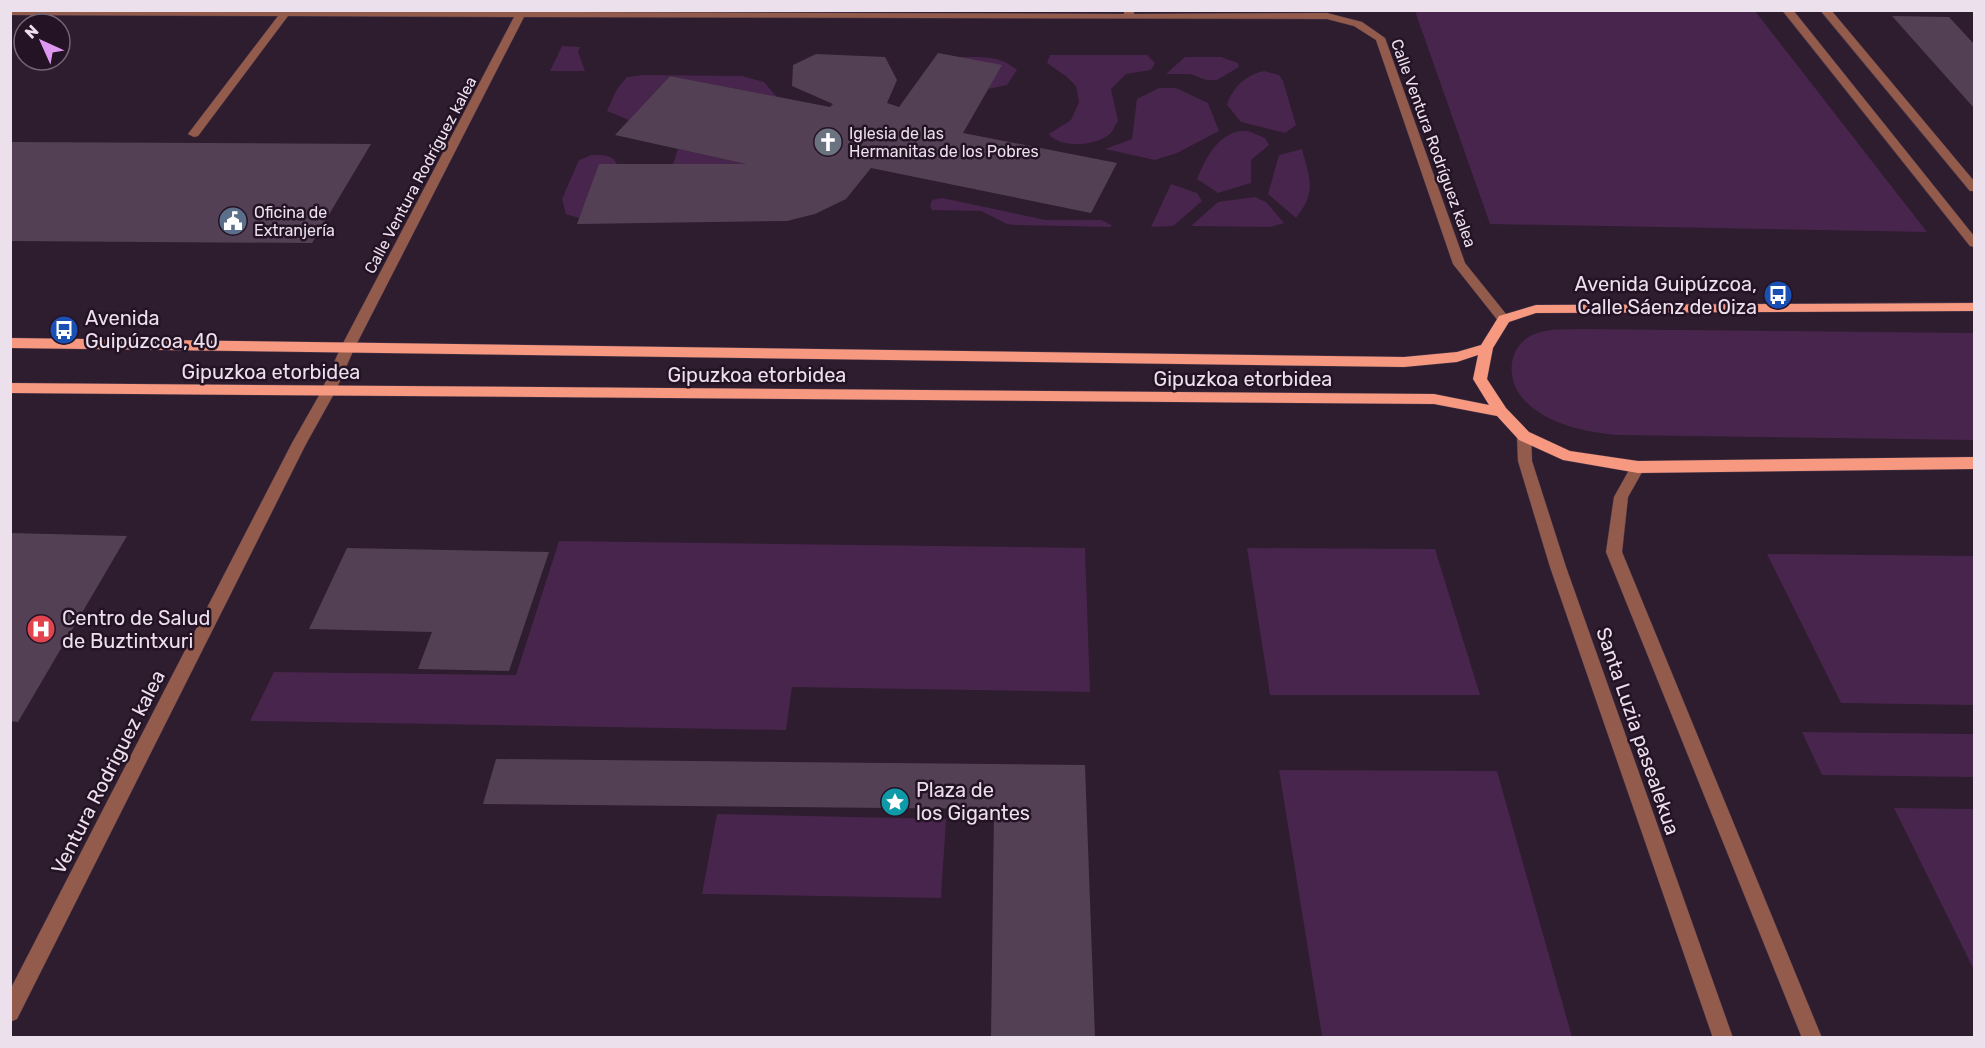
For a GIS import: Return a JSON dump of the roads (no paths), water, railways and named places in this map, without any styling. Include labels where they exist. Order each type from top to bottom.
[{"type":"main road","points":[[1974,306],[1536,309],[1504,319],[1486,348],[1480,379],[1501,412],[1524,436],[1568,456],[1638,467],[1974,463]]},
{"type":"main road","name":"Gipuzkoa etorbidea","points":[[10,343],[1404,362],[1457,357],[1486,348]]},
{"type":"main road","name":"Gipuzkoa etorbidea","points":[[10,388],[1434,399],[1501,412]]},
{"type":"street","points":[[1787,10],[1974,243]]},
{"type":"street","points":[[1825,10],[1974,188]]},
{"type":"street","name":"Calle Ventura Rodríguez kalea","points":[[10,12],[1327,16],[1358,24],[1380,38],[1459,264],[1504,319]]},
{"type":"street","name":"Calle Ventura Rodríguez kalea","points":[[328,392],[347,349],[522,13]]},
{"type":"street","points":[[194,134],[285,14]]},
{"type":"street","name":"Ventura Rodriguez kalea","points":[[10,1012],[299,443],[328,392]]},
{"type":"street","name":"Santa Luzia pasealekua","points":[[1524,436],[1525,460],[1558,567],[1723,1038]]},
{"type":"street","name":"Santa Luzia pasealekua","points":[[1638,467],[1621,497],[1614,552],[1812,1038]]},
{"type":"place","name":"Iglesia de las Hermanitas de los Pobres","points":[[828,142]]},
{"type":"place","name":"Oficina de Extranjería","points":[[233,221]]},
{"type":"place","name":"Avenida Guipúzcoa, Calle Sáenz de Oiza","points":[[1778,295]]},
{"type":"place","name":"Avenida Guipúzcoa, 40","points":[[64,330]]},
{"type":"place","name":"Centro de Salud de Buztintxuri","points":[[41,629]]},
{"type":"place","name":"Plaza de los Gigantes","points":[[895,802]]}]
